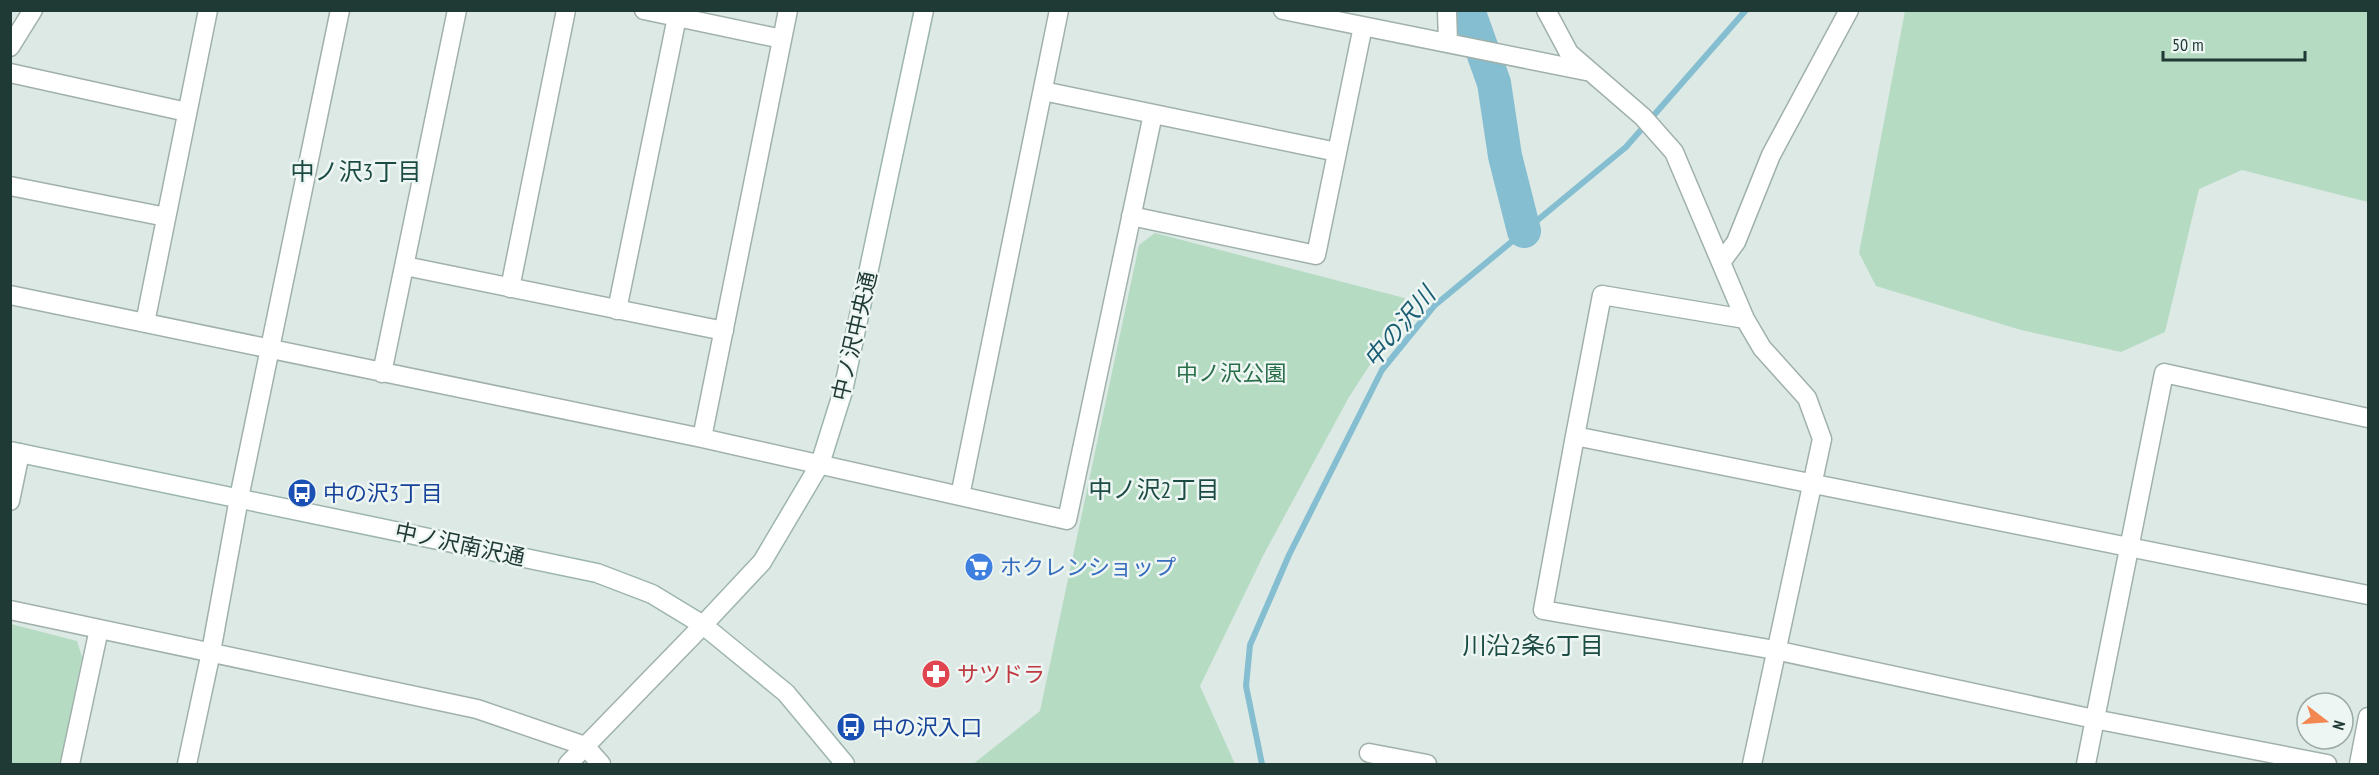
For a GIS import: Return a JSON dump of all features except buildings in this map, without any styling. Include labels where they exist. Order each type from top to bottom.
[{"type":"street","points":[[10,47],[33,10]]},
{"type":"street","points":[[145,323],[208,10]]},
{"type":"street","points":[[187,765],[212,652],[239,498],[340,10]]},
{"type":"street","points":[[382,373],[457,10]]},
{"type":"street","points":[[510,288],[566,10]]},
{"type":"street","points":[[644,10],[782,39]]},
{"type":"street","points":[[702,438],[788,10]]},
{"type":"street","name":"中ノ沢中央通","points":[[568,765],[762,562],[820,464],[843,391],[924,10]]},
{"type":"street","points":[[960,496],[1059,10]]},
{"type":"street","points":[[1283,10],[1587,71]]},
{"type":"street","points":[[1447,10],[1455,45]]},
{"type":"street","points":[[1546,10],[1569,53],[1587,71],[1643,117],[1674,152],[1745,319],[1762,348],[1807,398],[1822,439],[1810,485],[1752,765]]},
{"type":"street","points":[[1722,261],[1736,242],[1771,155],[1849,10]]},
{"type":"street","points":[[617,310],[676,17]]},
{"type":"street","points":[[1131,216],[1316,255],[1363,26]]},
{"type":"street","points":[[10,73],[187,112]]},
{"type":"street","points":[[1043,91],[1337,152]]},
{"type":"street","points":[[10,295],[702,438],[1067,520],[1153,114]]},
{"type":"street","points":[[10,186],[166,217]]},
{"type":"street","points":[[405,266],[724,332]]},
{"type":"street","points":[[1745,319],[1602,295],[1543,610],[1775,650],[2094,719],[2327,765]]},
{"type":"street","points":[[2086,765],[2164,373],[2368,418]]},
{"type":"street","points":[[1575,436],[1810,485],[2129,546],[2368,595]]},
{"type":"street","points":[[10,501],[16,452]]},
{"type":"street","name":"中ノ沢南沢通","points":[[16,452],[597,573],[652,594],[703,625],[786,693],[845,765]]},
{"type":"street","points":[[10,610],[477,709],[585,746],[601,765]]},
{"type":"street","points":[[70,765],[99,629]]},
{"type":"street","points":[[2359,765],[2368,717]]},
{"type":"street","points":[[1369,753],[1427,765]]},
{"type":"green space","points":[[1905,11],[2368,11],[2368,202],[2242,170],[2199,189],[2165,332],[2121,352],[2021,330],[1876,286],[1859,253]]},
{"type":"green space","name":"中ノ沢公園","points":[[1155,233],[1412,300],[1349,397],[1264,554],[1200,686],[1235,764],[973,764],[1040,711],[1139,245]]},
{"type":"green space","points":[[11,624],[77,641],[82,657],[61,764],[11,764]]},
{"type":"waterway","points":[[1468,10],[1494,83],[1505,156],[1524,231]]},
{"type":"waterway","name":"中の沢川","points":[[1262,764],[1246,686],[1250,645],[1289,555],[1382,370],[1434,306],[1626,147],[1746,10]]},
{"type":"place","name":"中の沢3丁目","points":[[302,493]]},
{"type":"place","name":"ホクレンショップ","points":[[979,567]]},
{"type":"place","name":"サツドラ","points":[[936,674]]},
{"type":"place","name":"中の沢入口","points":[[851,727]]},
{"type":"district","name":"中ノ沢3丁目","points":[[356,171]]},
{"type":"district","name":"中ノ沢2丁目","points":[[1154,489]]},
{"type":"district","name":"川沿2条6丁目","points":[[1533,645]]}]
